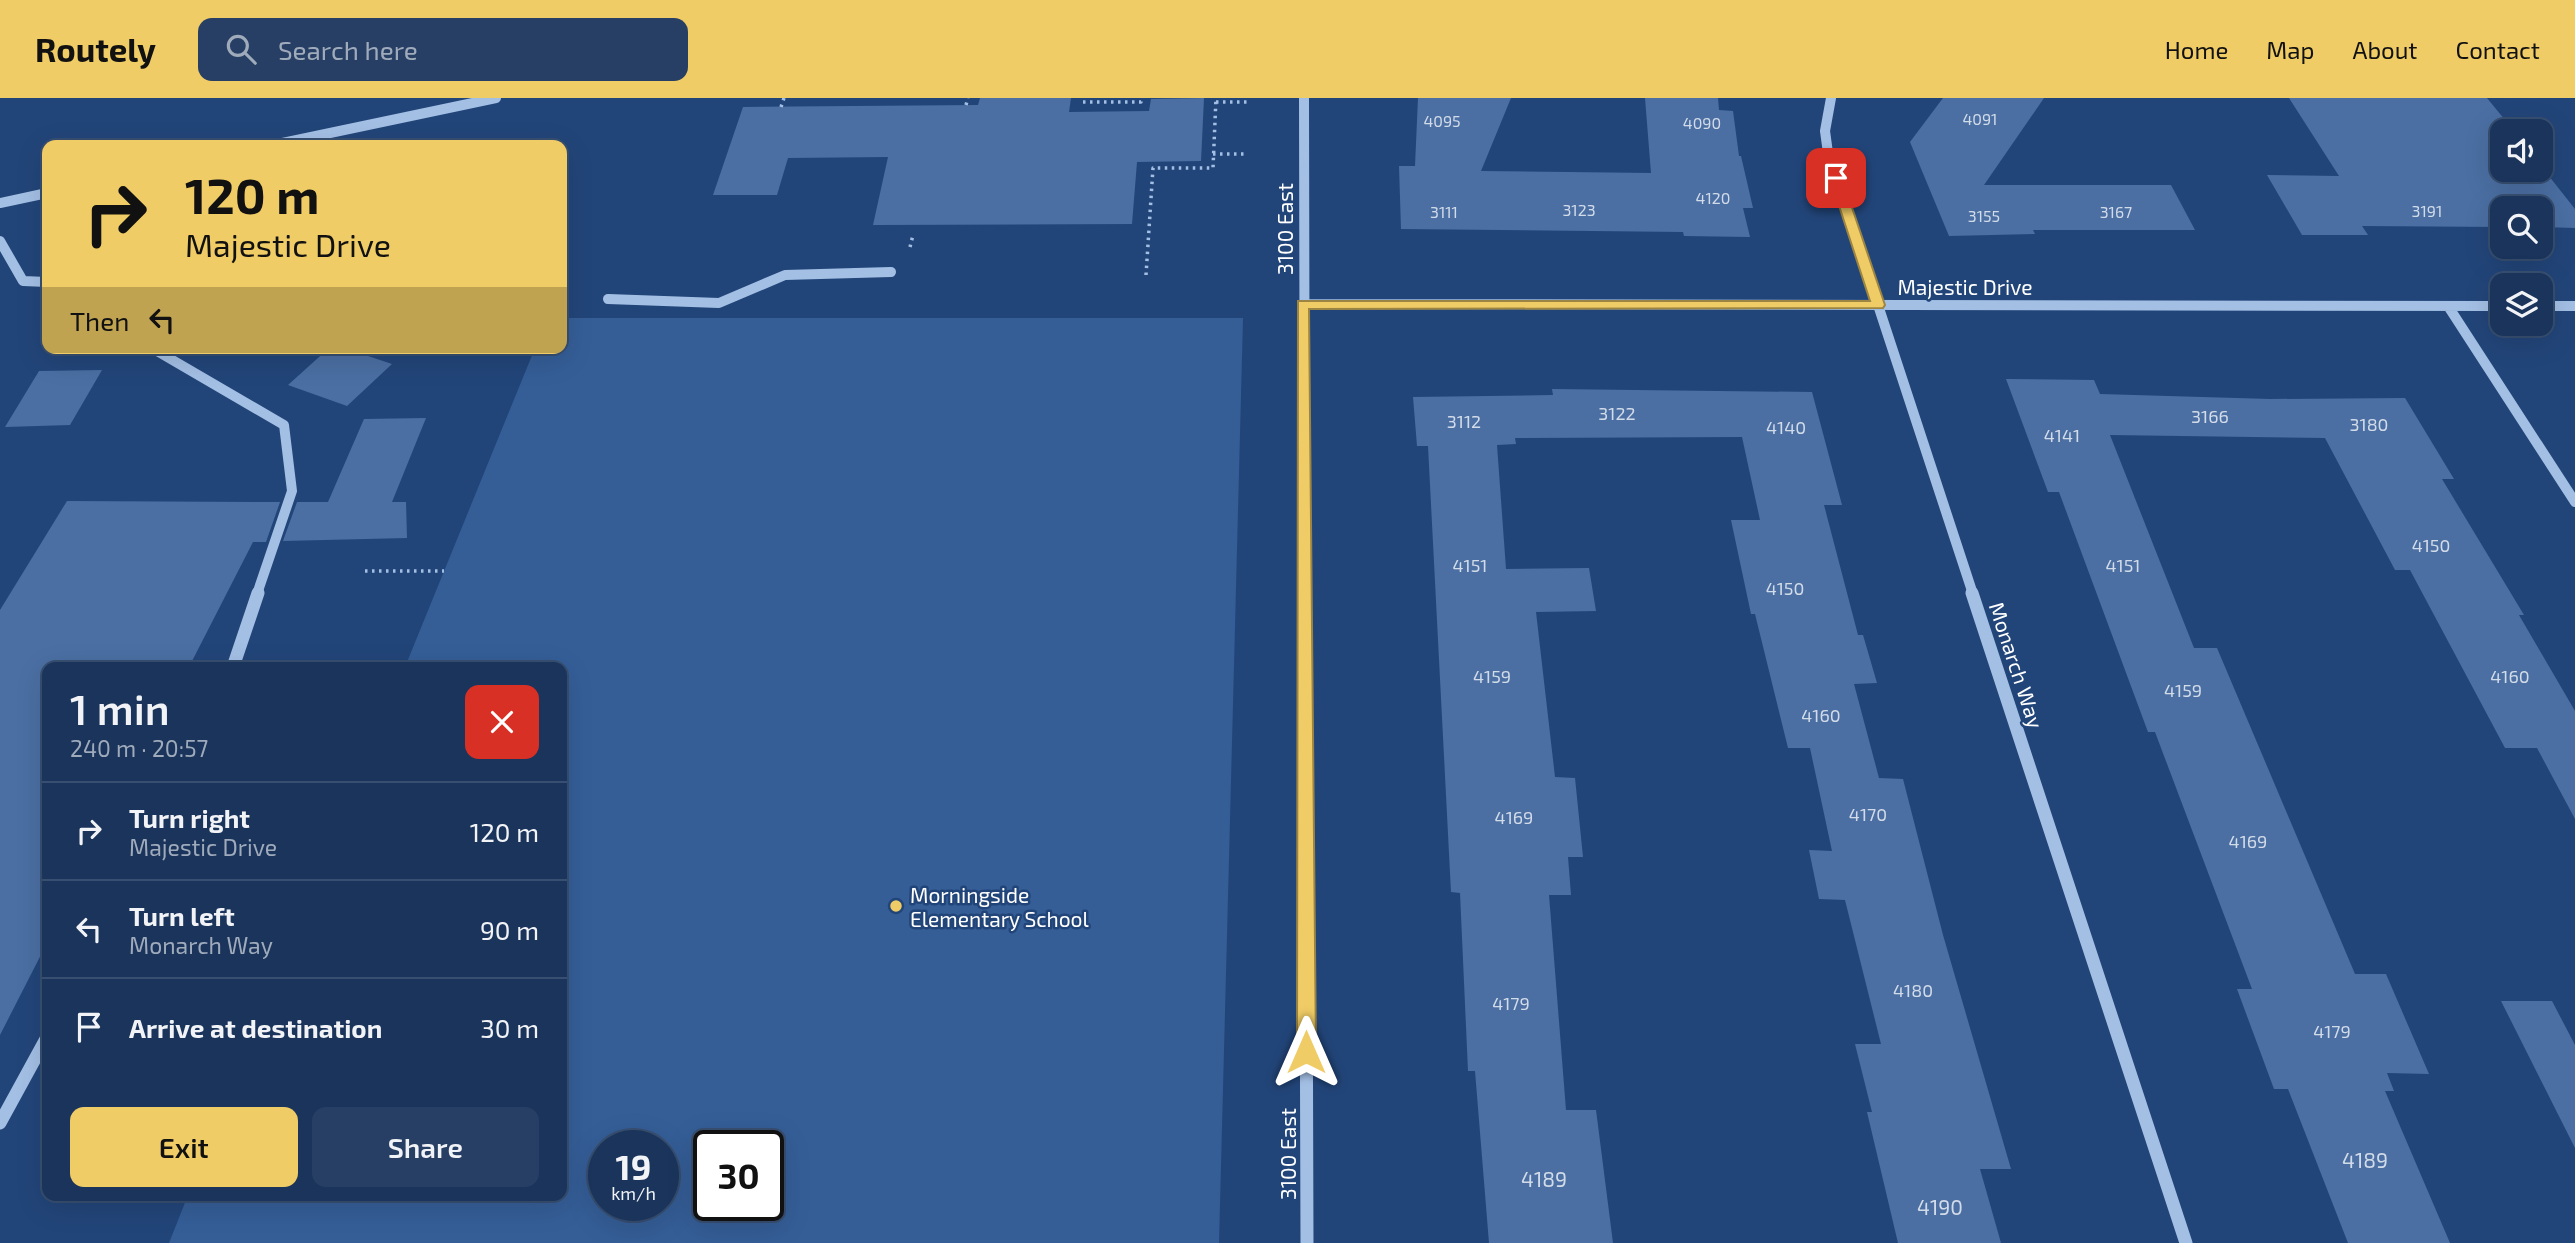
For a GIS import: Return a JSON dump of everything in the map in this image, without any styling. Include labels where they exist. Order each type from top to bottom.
[{"type":"street","points":[[297,140],[496,98]]},
{"type":"street","name":"3100 East","points":[[1304,98],[1302,304],[1307,1243]]},
{"type":"street","name":"Monarch Way","points":[[1831,98],[1825,131],[1828,153],[2186,1243]]},
{"type":"street","points":[[0,203],[42,194]]},
{"type":"street","points":[[0,241],[23,281],[42,282]]},
{"type":"street","points":[[608,299],[719,303],[785,275],[891,272]]},
{"type":"street","name":"Majestic Drive","points":[[1302,304],[2490,306]]},
{"type":"street","points":[[2448,306],[2575,502]]},
{"type":"street","points":[[2553,306],[2575,306]]},
{"type":"street","points":[[162,354],[284,425],[292,491],[235,662]]},
{"type":"street","points":[[0,1124],[42,1046]]},
{"type":"path","points":[[781,107],[784,98]]},
{"type":"path","points":[[966,106],[968,98]]},
{"type":"path","points":[[1083,102],[1141,102],[1141,98]]},
{"type":"path","points":[[1146,275],[1153,168],[1213,168],[1216,100],[1249,102]]},
{"type":"path","points":[[1213,154],[1247,154]]},
{"type":"path","points":[[365,571],[444,571]]},
{"type":"shaded area","name":"Morningside Elementary School","points":[[567,318],[1243,318],[1219,1243],[169,1243],[186,1201],[567,1201],[567,662],[407,662],[533,354],[567,354]]},
{"type":"building","points":[[980,98],[1071,98],[1069,112],[1149,111],[1151,99],[1204,98],[1201,161],[1137,162],[1132,224],[873,225],[888,157],[788,158],[777,195],[713,195],[743,107],[978,105]]},
{"type":"building","points":[[1418,98],[1511,98],[1481,171],[1651,173],[1645,98],[1718,98],[1719,110],[1733,111],[1739,156],[1753,208],[1743,208],[1750,237],[1684,236],[1683,232],[1401,229],[1399,166],[1415,166]]},
{"type":"building","points":[[1943,98],[2044,98],[1984,185],[2171,185],[2195,230],[2033,230],[2035,234],[1949,236],[1910,142]]},
{"type":"building","points":[[2289,98],[2487,98],[2504,119],[2490,119],[2490,182],[2553,181],[2575,209],[2575,228],[2553,227],[2553,196],[2490,196],[2490,227],[2362,226],[2368,235],[2302,235],[2267,175],[2339,176]]},
{"type":"building","points":[[322,354],[362,354],[392,364],[347,406],[288,385]]},
{"type":"building","points":[[102,370],[70,425],[5,427],[39,371]]},
{"type":"building","points":[[2006,379],[2094,380],[2100,394],[2270,399],[2405,398],[2454,479],[2442,479],[2524,615],[2519,615],[2575,711],[2575,819],[2537,748],[2505,748],[2410,570],[2395,570],[2325,438],[2110,435],[2194,648],[2217,648],[2355,974],[2386,974],[2429,1074],[2387,1073],[2394,1091],[2385,1091],[2450,1243],[2348,1243],[2288,1089],[2274,1089],[2237,989],[2252,989],[2155,732],[2148,732],[2059,492],[2048,492]]},
{"type":"building","points":[[1552,389],[1812,392],[1842,505],[1824,505],[1858,635],[1863,635],[1877,683],[1854,684],[1879,778],[1903,779],[1943,935],[2011,1169],[1980,1169],[2001,1243],[1898,1243],[1867,1112],[1872,1112],[1855,1044],[1881,1044],[1845,900],[1819,899],[1809,850],[1832,851],[1810,748],[1788,748],[1755,614],[1751,614],[1731,520],[1760,520],[1742,437],[1515,438],[1516,444],[1497,445],[1506,569],[1589,568],[1596,611],[1536,612],[1555,777],[1575,778],[1583,857],[1568,857],[1571,895],[1549,895],[1566,1110],[1596,1110],[1613,1243],[1489,1243],[1475,1071],[1468,1071],[1460,893],[1451,892],[1428,446],[1417,446],[1413,397],[1553,395]]},
{"type":"building","points":[[426,418],[392,502],[406,502],[407,538],[283,541],[297,502],[328,502],[364,419]]},
{"type":"building","points":[[67,501],[280,502],[266,542],[253,542],[192,662],[42,662],[42,953],[0,1035],[0,610]]},
{"type":"building","points":[[2501,1001],[2552,1001],[2575,1045],[2575,1148]]},
{"type":"place","name":"Morningside Elementary School","points":[[896,906]]},
{"type":"route","points":[[1306,1052],[1302,304],[1878,305],[1836,178]]}]
